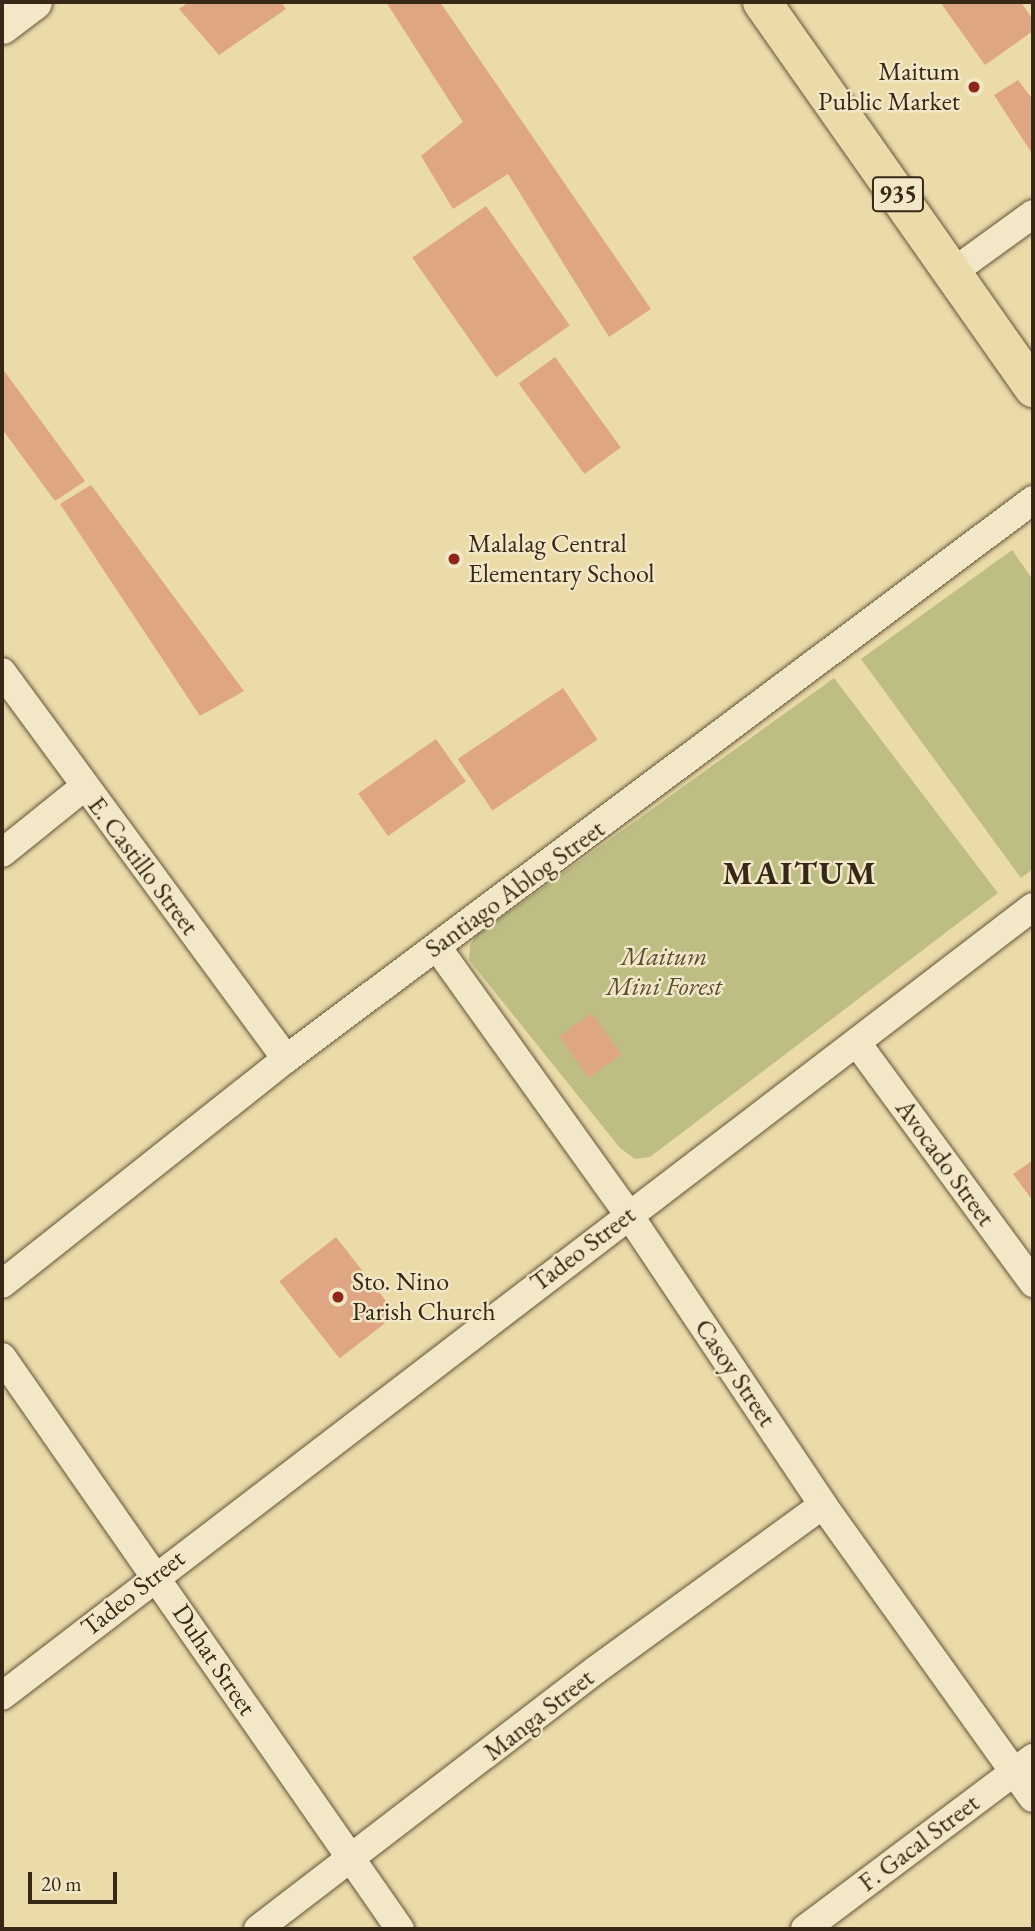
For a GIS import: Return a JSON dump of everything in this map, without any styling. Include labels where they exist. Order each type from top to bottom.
[{"type":"main road","name":"935","points":[[762,2],[1033,387]]},
{"type":"street","points":[[2,26],[34,2]]},
{"type":"street","points":[[953,272],[1033,214]]},
{"type":"street","name":"Santiago Ablog Street","points":[[2,1284],[286,1059],[1033,500]]},
{"type":"street","name":"E. Castillo Street","points":[[2,672],[286,1059]]},
{"type":"street","points":[[2,853],[84,787]]},
{"type":"street","name":"Tadeo Street","points":[[2,1696],[156,1574],[1033,907]]},
{"type":"street","name":"Casoy Street","points":[[437,947],[629,1215],[823,1505],[1024,1765],[1033,1798]]},
{"type":"street","name":"Avocado Street","points":[[857,1043],[1033,1283]]},
{"type":"street","name":"Duhat Street","points":[[2,1356],[156,1574],[350,1861],[400,1929]]},
{"type":"street","name":"Manga Street","points":[[258,1929],[597,1669],[823,1505]]},
{"type":"street","name":"F. Gacal Street","points":[[805,1929],[1024,1765]]},
{"type":"green space","points":[[1012,550],[1033,580],[1033,869],[1021,878],[861,659]]},
{"type":"green space","name":"Maitum Mini Forest","points":[[834,678],[998,893],[650,1157],[635,1159],[620,1148],[469,960],[470,945],[477,935]]},
{"type":"building","points":[[189,2],[281,2],[286,9],[219,55],[179,9]]},
{"type":"building","points":[[386,2],[440,2],[651,309],[609,337],[508,174],[453,209],[421,156],[463,122]]},
{"type":"building","points":[[940,2],[1021,2],[1033,20],[1033,31],[985,65]]},
{"type":"building","points":[[1018,80],[1033,100],[1033,155],[994,95]]},
{"type":"building","points":[[486,206],[570,326],[496,377],[412,258]]},
{"type":"building","points":[[555,357],[621,448],[584,474],[519,383]]},
{"type":"building","points":[[2,368],[85,481],[55,501],[2,429]]},
{"type":"building","points":[[91,485],[244,691],[200,716],[60,504]]},
{"type":"building","points":[[563,688],[598,739],[492,810],[458,759]]},
{"type":"building","points":[[436,739],[466,782],[388,836],[358,793]]},
{"type":"building","points":[[592,1013],[621,1055],[588,1078],[559,1036]]},
{"type":"building","points":[[1033,1160],[1033,1201],[1013,1174]]},
{"type":"building","name":"Sto. Nino Parish Church","points":[[336,1237],[396,1314],[340,1359],[279,1281]]},
{"type":"place","name":"Maitum Public Market","points":[[974,87]]},
{"type":"place","name":"Malalag Central Elementary School","points":[[454,559]]},
{"type":"place","name":"Sto. Nino Parish Church","points":[[338,1297]]},
{"type":"district","name":"MAITUM","points":[[800,873]]}]
